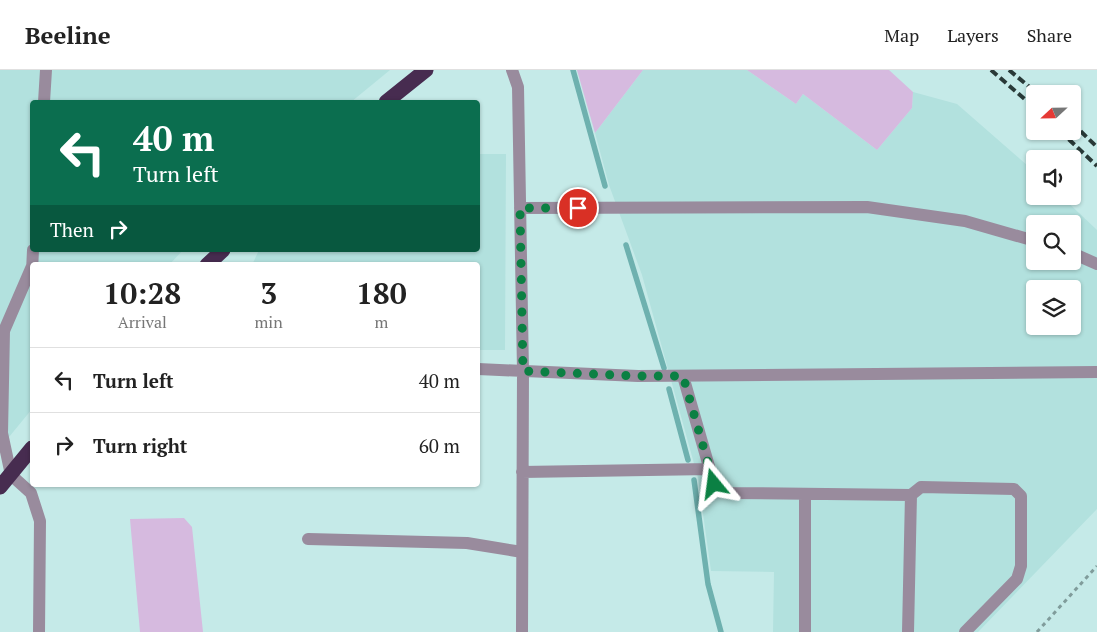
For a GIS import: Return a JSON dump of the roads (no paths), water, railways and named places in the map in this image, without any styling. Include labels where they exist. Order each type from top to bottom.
[{"type":"highway","points":[[388,100],[426,70]]},
{"type":"highway","points":[[210,262],[221,252]]},
{"type":"highway","points":[[0,487],[30,450]]},
{"type":"street","points":[[44,100],[46,70]]},
{"type":"street","points":[[512,70],[518,87],[523,371],[522,632]]},
{"type":"street","points":[[520,208],[867,207],[966,221],[1026,239]]},
{"type":"street","points":[[1081,257],[1097,264]]},
{"type":"street","points":[[30,271],[4,331],[2,433],[11,474],[31,493],[40,521],[39,632]]},
{"type":"street","points":[[480,369],[638,376],[1097,372]]},
{"type":"street","points":[[683,376],[714,484],[732,493],[911,495],[921,487],[1014,489],[1021,496],[1021,566],[1017,579],[965,632]]},
{"type":"street","points":[[522,472],[710,469]]},
{"type":"street","points":[[804,494],[805,632]]},
{"type":"street","points":[[908,632],[911,495]]},
{"type":"street","points":[[308,539],[467,543],[522,552]]},
{"type":"waterway","points":[[573,70],[605,186]]},
{"type":"waterway","points":[[626,245],[664,368]]},
{"type":"waterway","points":[[669,389],[688,460]]},
{"type":"waterway","points":[[694,480],[708,584],[721,632]]},
{"type":"railway","points":[[991,70],[1026,100]]},
{"type":"railway","points":[[1009,70],[1027,85]]},
{"type":"railway","points":[[1081,132],[1097,147]]},
{"type":"railway","points":[[1070,140],[1097,166]]}]
